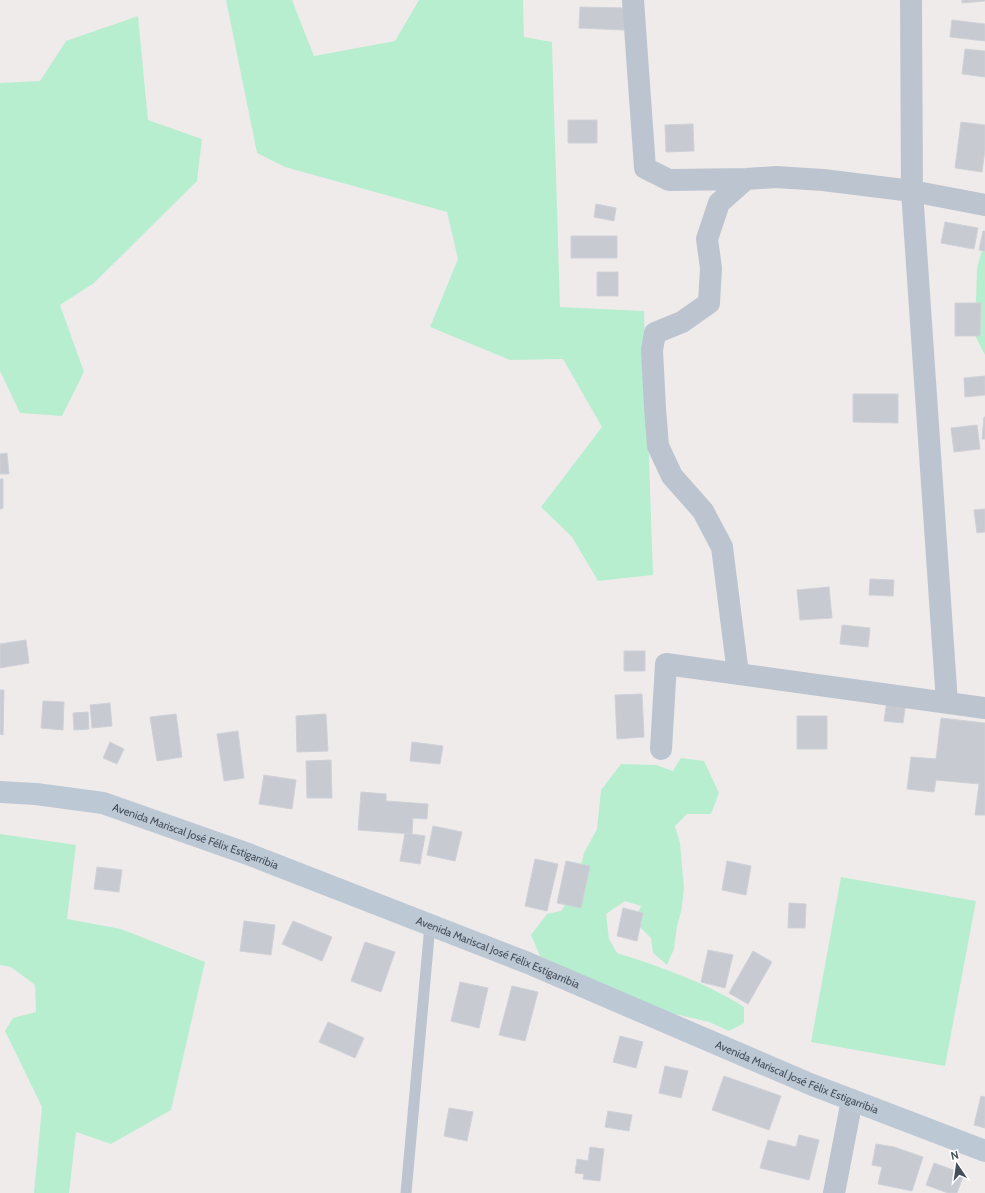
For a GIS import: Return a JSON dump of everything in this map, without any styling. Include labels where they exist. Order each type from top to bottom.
[{"type":"main road","name":"Avenida Mariscal José Félix Estigarribia","points":[[0,792],[36,794],[103,803],[248,854],[528,963],[810,1084],[985,1151]]},
{"type":"street","points":[[633,0],[645,168],[669,180],[776,177],[823,180],[912,190],[985,205]]},
{"type":"street","points":[[911,0],[912,190],[947,703]]},
{"type":"street","points":[[738,674],[722,547],[703,511],[672,476],[658,446],[652,350],[656,333],[682,322],[709,303],[712,268],[708,239],[720,204],[746,179]]},
{"type":"street","points":[[661,749],[666,664],[985,708]]},
{"type":"street","points":[[834,1193],[852,1100]]},
{"type":"lane","points":[[406,1193],[430,925]]},
{"type":"green space","points":[[226,0],[292,0],[314,56],[395,41],[419,0],[523,0],[524,37],[552,42],[560,307],[644,311],[653,575],[598,581],[572,537],[541,507],[602,427],[563,359],[510,360],[430,327],[458,259],[447,212],[285,167],[257,153]]},
{"type":"green space","points":[[138,16],[148,120],[202,139],[197,181],[94,283],[60,305],[84,372],[62,416],[20,413],[0,371],[0,83],[40,81],[66,41]]},
{"type":"green space","points":[[985,238],[985,355],[971,328],[976,300],[977,269]]},
{"type":"green space","points":[[681,758],[704,761],[719,793],[711,814],[687,814],[675,826],[680,843],[684,888],[674,949],[667,965],[653,953],[651,938],[634,921],[641,906],[625,901],[606,914],[609,939],[617,953],[698,983],[744,1007],[744,1023],[729,1031],[709,1022],[649,1008],[540,956],[531,935],[547,914],[561,911],[575,891],[584,853],[597,829],[601,790],[621,764],[656,765],[673,771]]},
{"type":"green space","points":[[0,834],[76,845],[67,919],[121,929],[205,962],[171,1110],[111,1144],[76,1132],[69,1193],[34,1193],[42,1107],[5,1031],[13,1018],[36,1012],[35,985],[11,967],[0,965]]},
{"type":"green space","points":[[841,877],[976,901],[945,1066],[811,1042]]},
{"type":"building","points":[[962,0],[985,0],[985,1],[962,3]]},
{"type":"building","points":[[580,7],[625,8],[624,30],[579,28]]},
{"type":"building","points":[[952,20],[985,24],[985,41],[950,37]]},
{"type":"building","points":[[965,49],[985,51],[985,77],[962,74]]},
{"type":"building","points":[[568,120],[597,120],[597,143],[568,143]]},
{"type":"building","points":[[961,122],[985,125],[985,150],[982,172],[955,168]]},
{"type":"building","points":[[693,124],[694,151],[666,152],[665,125]]},
{"type":"building","points":[[596,204],[616,208],[614,221],[594,217]]},
{"type":"building","points":[[945,222],[978,228],[974,249],[941,243]]},
{"type":"building","points":[[983,231],[985,231],[985,251],[979,250]]},
{"type":"building","points":[[571,236],[617,236],[617,258],[571,258]]},
{"type":"building","points":[[597,272],[618,272],[618,296],[597,296]]},
{"type":"building","points":[[955,303],[981,303],[980,336],[955,336]]},
{"type":"building","points":[[985,376],[985,395],[965,397],[964,378]]},
{"type":"building","points":[[853,394],[898,394],[898,423],[853,422]]},
{"type":"building","points":[[984,417],[985,439],[982,439]]},
{"type":"building","points":[[977,425],[980,449],[954,452],[951,428]]},
{"type":"building","points":[[7,453],[9,474],[0,474],[0,454]]},
{"type":"building","points":[[0,479],[3,479],[3,508],[0,509]]},
{"type":"building","points":[[985,509],[985,532],[977,533],[974,510]]},
{"type":"building","points":[[870,579],[894,580],[893,596],[869,595]]},
{"type":"building","points":[[829,587],[832,618],[800,620],[797,590]]},
{"type":"building","points":[[842,625],[870,628],[868,647],[840,644]]},
{"type":"building","points":[[26,640],[29,663],[0,668],[0,644]]},
{"type":"building","points":[[624,651],[645,651],[645,671],[624,671]]},
{"type":"building","points":[[0,690],[4,690],[3,735],[0,734]]},
{"type":"building","points":[[642,694],[644,737],[617,739],[615,695]]},
{"type":"building","points":[[887,700],[906,702],[903,723],[884,721]]},
{"type":"building","points":[[43,701],[64,702],[63,730],[41,728]]},
{"type":"building","points":[[110,703],[112,726],[92,728],[90,705]]},
{"type":"building","points":[[88,712],[89,729],[74,730],[73,713]]},
{"type":"building","points":[[176,714],[182,757],[157,761],[150,717]]},
{"type":"building","points":[[326,714],[328,751],[297,752],[296,716]]},
{"type":"building","points":[[797,716],[827,716],[827,749],[797,749]]},
{"type":"building","points":[[941,718],[985,723],[985,815],[975,815],[979,784],[936,780],[934,792],[907,789],[911,757],[936,759]]},
{"type":"building","points":[[238,731],[244,778],[224,781],[217,734]]},
{"type":"building","points":[[110,742],[124,749],[117,764],[103,758]]},
{"type":"building","points":[[412,742],[443,746],[440,764],[410,761]]},
{"type":"building","points":[[331,760],[332,798],[307,798],[306,761]]},
{"type":"building","points":[[264,775],[296,780],[292,809],[259,804]]},
{"type":"building","points":[[361,792],[386,794],[386,801],[428,804],[427,819],[413,818],[412,834],[358,830]]},
{"type":"building","points":[[433,826],[462,832],[455,861],[427,855]]},
{"type":"building","points":[[405,833],[425,836],[420,864],[400,861]]},
{"type":"building","points":[[535,859],[558,864],[547,911],[525,906]]},
{"type":"building","points":[[566,861],[590,866],[581,908],[557,903]]},
{"type":"building","points":[[727,861],[751,866],[746,895],[722,890]]},
{"type":"building","points":[[97,867],[122,870],[119,892],[94,889]]},
{"type":"building","points":[[789,903],[806,904],[805,928],[788,928]]},
{"type":"building","points":[[623,908],[643,913],[637,941],[617,936]]},
{"type":"building","points":[[244,921],[275,925],[271,955],[240,951]]},
{"type":"building","points":[[293,921],[332,937],[322,961],[282,944]]},
{"type":"building","points":[[365,942],[395,952],[381,992],[351,981]]},
{"type":"building","points":[[708,950],[733,955],[725,988],[701,982]]},
{"type":"building","points":[[753,951],[772,962],[748,1004],[729,993]]},
{"type":"building","points":[[460,982],[488,988],[479,1028],[451,1021]]},
{"type":"building","points":[[512,986],[538,992],[525,1041],[499,1035]]},
{"type":"building","points":[[328,1022],[364,1038],[355,1058],[319,1042]]},
{"type":"building","points":[[620,1036],[643,1042],[636,1068],[613,1062]]},
{"type":"building","points":[[665,1066],[688,1071],[681,1098],[659,1093]]},
{"type":"building","points":[[724,1076],[781,1096],[769,1130],[712,1110]]},
{"type":"building","points":[[981,1096],[985,1097],[985,1128],[974,1125]]},
{"type":"building","points":[[449,1108],[473,1112],[467,1141],[444,1136]]},
{"type":"building","points":[[608,1111],[632,1115],[629,1131],[605,1127]]},
{"type":"building","points":[[799,1135],[819,1140],[809,1180],[760,1168],[768,1140],[796,1147]]},
{"type":"building","points":[[876,1144],[894,1147],[923,1157],[912,1191],[878,1184],[882,1167],[872,1165]]},
{"type":"building","points":[[590,1147],[604,1149],[600,1181],[583,1179],[584,1174],[575,1173],[577,1159],[588,1161]]},
{"type":"building","points":[[934,1163],[964,1174],[957,1193],[948,1193],[926,1185]]}]
